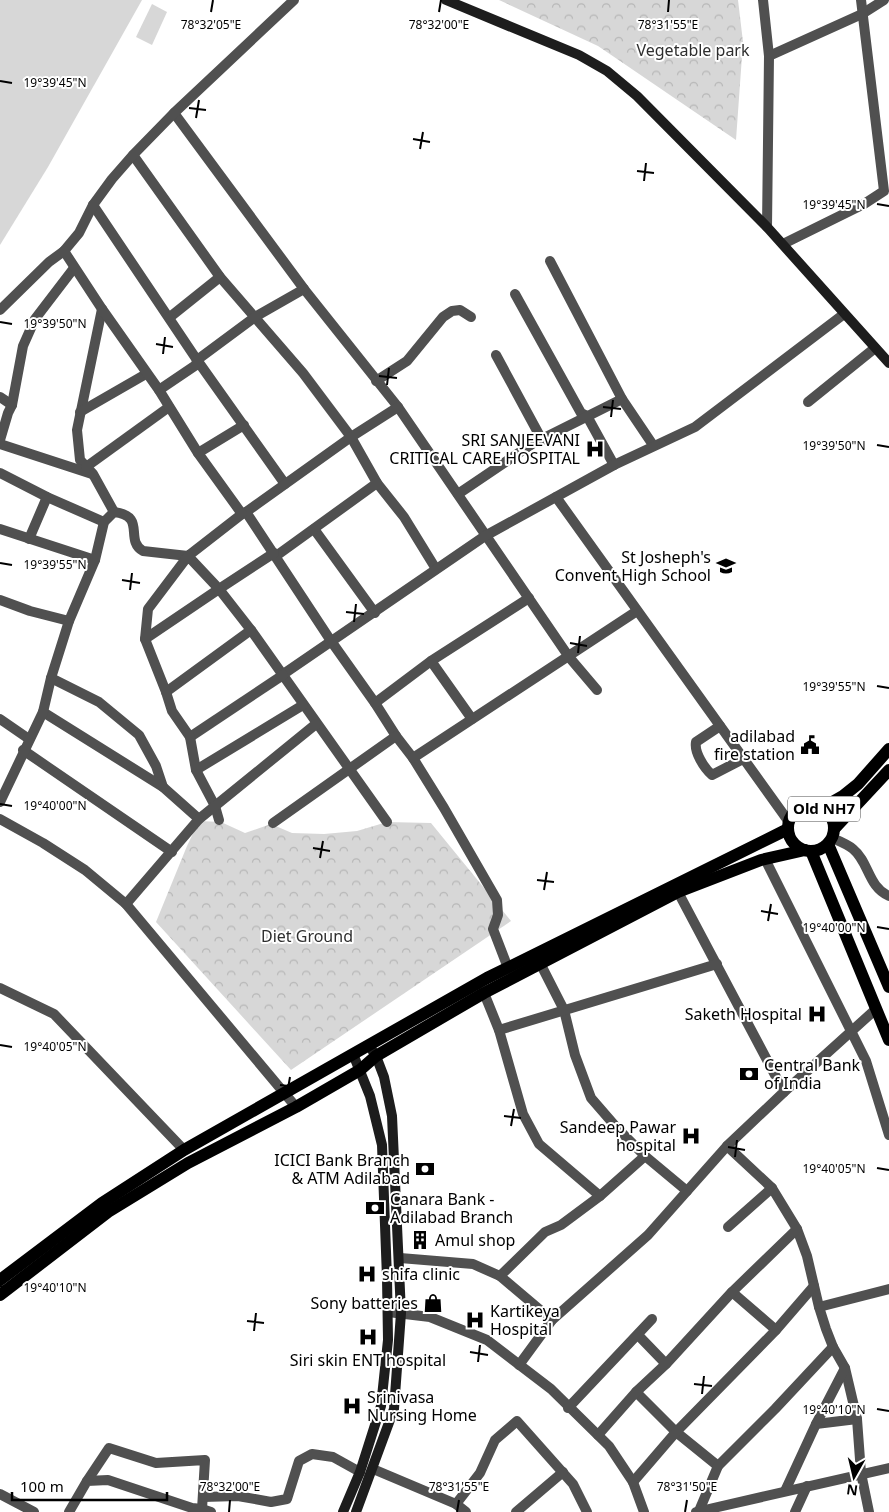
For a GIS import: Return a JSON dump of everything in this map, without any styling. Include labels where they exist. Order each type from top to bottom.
[{"type":"main road","points":[[446,0],[579,55],[607,72],[637,96],[767,227],[889,363]]},
{"type":"main road","name":"Old NH7","points":[[822,808],[843,796],[858,784],[889,750]]},
{"type":"main road","name":"Old NH7","points":[[889,770],[831,837],[819,850],[808,851],[793,842],[788,826],[791,816],[802,807],[816,805],[831,816],[831,837],[889,987]]},
{"type":"main road","points":[[0,1295],[108,1212],[188,1163],[296,1107],[360,1070],[372,1051],[464,990],[788,826]]},
{"type":"main road","points":[[0,1280],[102,1203],[184,1150],[353,1054],[372,1051],[678,892],[765,859],[808,851],[889,1040]]},
{"type":"main road","points":[[359,1511],[394,1409],[401,1313],[400,1258],[392,1116],[384,1077],[372,1051]]},
{"type":"main road","points":[[343,1512],[360,1472],[384,1393],[388,1312],[382,1145],[370,1096],[353,1054]]},
{"type":"street","points":[[0,310],[49,262],[64,250],[79,233],[93,205],[133,155],[174,112],[294,0]]},
{"type":"street","points":[[762,0],[769,56],[767,227]]},
{"type":"street","points":[[783,244],[864,204],[884,191],[861,0]]},
{"type":"street","points":[[769,56],[862,14],[884,0]]},
{"type":"street","points":[[174,112],[304,289],[398,407],[568,657],[598,690]]},
{"type":"street","points":[[133,155],[220,277],[303,373],[351,437],[377,483],[404,517],[436,569]]},
{"type":"street","points":[[93,205],[170,317],[197,360],[285,484]]},
{"type":"street","points":[[64,250],[74,268],[146,374],[159,390],[198,453],[275,554],[331,641],[413,758],[444,808],[497,900],[498,915],[493,929],[508,968]]},
{"type":"street","points":[[550,261],[622,399],[653,446]]},
{"type":"street","points":[[0,440],[12,405],[23,346],[35,319],[74,268]]},
{"type":"street","points":[[170,317],[220,277]]},
{"type":"street","points":[[159,390],[196,365],[197,360],[254,317],[304,289]]},
{"type":"street","points":[[515,294],[581,413],[587,416],[614,465]]},
{"type":"street","points":[[102,309],[77,430],[80,460],[89,470],[114,512]]},
{"type":"street","points":[[376,380],[407,361],[443,317],[452,311],[460,310],[471,317]]},
{"type":"street","points":[[190,737],[485,536],[614,465],[694,427],[844,314]]},
{"type":"street","points":[[808,402],[875,348]]},
{"type":"street","points":[[496,355],[542,440]]},
{"type":"street","points":[[80,412],[146,374]]},
{"type":"street","points":[[0,397],[12,405]]},
{"type":"street","points":[[458,494],[532,444],[622,399]]},
{"type":"street","points":[[89,470],[169,407]]},
{"type":"street","points":[[219,820],[215,806],[196,770],[190,737],[172,711],[145,639],[148,609],[188,556],[244,513],[351,437],[398,407]]},
{"type":"street","points":[[198,453],[244,425]]},
{"type":"street","points":[[0,444],[89,470]]},
{"type":"street","points":[[0,473],[47,497],[104,522]]},
{"type":"street","points":[[145,639],[314,529],[377,483]]},
{"type":"street","points":[[29,538],[47,497]]},
{"type":"street","points":[[556,497],[720,726],[788,826]]},
{"type":"street","points":[[0,802],[23,750],[43,712],[51,678],[69,621],[95,560],[104,522],[114,512]]},
{"type":"street","points":[[114,512],[123,513],[134,524],[135,541],[138,548],[143,551],[188,556],[219,590],[251,630],[387,822]]},
{"type":"street","points":[[0,529],[95,560]]},
{"type":"street","points":[[314,529],[374,613]]},
{"type":"street","points":[[375,703],[431,661],[529,598]]},
{"type":"street","points":[[0,600],[30,611],[69,621]]},
{"type":"street","points":[[413,758],[638,611]]},
{"type":"street","points":[[166,692],[251,630]]},
{"type":"street","points":[[431,661],[472,719]]},
{"type":"street","points":[[51,678],[99,702],[139,735],[156,766],[163,787]]},
{"type":"street","points":[[196,770],[303,705]]},
{"type":"street","points":[[43,712],[163,787],[199,819]]},
{"type":"street","points":[[0,719],[29,739]]},
{"type":"street","points":[[126,904],[199,819],[316,724]]},
{"type":"street","points":[[720,726],[696,742],[695,748],[707,771],[712,775],[743,759]]},
{"type":"street","points":[[273,823],[396,736]]},
{"type":"street","points":[[23,750],[172,852]]},
{"type":"street","points":[[0,819],[43,843],[85,870],[126,904],[296,1107]]},
{"type":"street","points":[[831,837],[855,850],[872,882],[884,894],[889,896]]},
{"type":"street","points":[[765,859],[866,1061],[889,1134]]},
{"type":"street","points":[[678,892],[784,1092]]},
{"type":"street","points":[[540,963],[564,1010],[575,1055],[591,1098],[645,1156],[687,1191]]},
{"type":"street","points":[[499,1030],[717,964]]},
{"type":"street","points":[[0,988],[54,1014],[184,1150]]},
{"type":"street","points":[[484,993],[499,1030],[523,1114],[539,1144],[600,1196]]},
{"type":"street","points":[[519,1365],[552,1320],[648,1236],[727,1146],[876,1009]]},
{"type":"street","points":[[727,1146],[772,1188],[797,1229],[819,1307],[833,1347],[845,1368],[857,1419],[861,1473],[869,1512]]},
{"type":"street","points":[[500,1276],[545,1232],[561,1225],[600,1196],[645,1156]]},
{"type":"street","points":[[728,1226],[772,1188]]},
{"type":"street","points":[[598,1435],[636,1392],[666,1364],[732,1292],[797,1229]]},
{"type":"street","points":[[400,1258],[473,1264],[500,1276],[552,1320]]},
{"type":"street","points":[[633,1482],[676,1432],[776,1330],[814,1286]]},
{"type":"street","points":[[819,1307],[889,1289]]},
{"type":"street","points":[[732,1292],[776,1330]]},
{"type":"street","points":[[388,1312],[430,1317],[487,1340],[551,1389],[568,1408],[609,1446],[633,1482],[644,1512]]},
{"type":"street","points":[[568,1408],[652,1319]]},
{"type":"street","points":[[638,1335],[666,1364]]},
{"type":"street","points":[[697,1512],[718,1466],[775,1410],[833,1347]]},
{"type":"street","points":[[785,1491],[816,1424],[845,1368]]},
{"type":"street","points":[[636,1392],[676,1432],[718,1466]]},
{"type":"street","points":[[816,1424],[857,1419]]},
{"type":"street","points":[[456,1504],[480,1473],[495,1440],[517,1421],[573,1484],[587,1512]]},
{"type":"street","points":[[69,1512],[87,1481],[109,1448],[156,1463],[205,1460],[203,1497],[207,1511],[192,1508],[108,1480],[87,1481]]},
{"type":"street","points":[[203,1497],[238,1496],[271,1502],[287,1499],[299,1461],[312,1454],[333,1457],[360,1472]]},
{"type":"street","points":[[697,1512],[889,1468]]},
{"type":"street","points":[[373,1469],[456,1504],[466,1512]]},
{"type":"street","points":[[516,1512],[563,1472]]},
{"type":"street","points":[[795,1512],[807,1486]]},
{"type":"street","points":[[0,1494],[34,1512]]},
{"type":"green space","points":[[0,0],[142,0],[48,167],[0,245]]},
{"type":"green space","name":"Vegetable park","points":[[499,0],[738,0],[743,42],[736,140],[598,46]]},
{"type":"green space","points":[[152,4],[167,12],[152,45],[136,37]]},
{"type":"green space","name":"Diet Ground","points":[[199,821],[221,822],[245,833],[271,824],[292,833],[324,834],[357,831],[387,822],[431,823],[511,921],[291,1070],[156,922]]},
{"type":"place","name":"SRI SANJEEVANI CRITICAL CARE HOSPITAL","points":[[595,449]]},
{"type":"place","name":"St Josheph's Convent High School","points":[[726,566]]},
{"type":"place","name":"adilabad fire station","points":[[810,745]]},
{"type":"place","name":"Saketh Hospital","points":[[817,1014]]},
{"type":"place","name":"Central Bank of India","points":[[749,1074]]},
{"type":"place","name":"Sandeep Pawar hospital","points":[[691,1136]]},
{"type":"place","name":"ICICI Bank Branch & ATM Adilabad","points":[[425,1169]]},
{"type":"place","name":"Canara Bank - Adilabad Branch","points":[[375,1208]]},
{"type":"place","name":"Amul shop","points":[[420,1240]]},
{"type":"place","name":"shifa clinic","points":[[367,1274]]},
{"type":"place","name":"Sony batteries","points":[[433,1303]]},
{"type":"place","name":"Kartikeya Hospital","points":[[475,1320]]},
{"type":"place","name":"Siri skin ENT hospital","points":[[368,1337]]},
{"type":"place","name":"Srinivasa Nursing Home","points":[[352,1406]]}]
